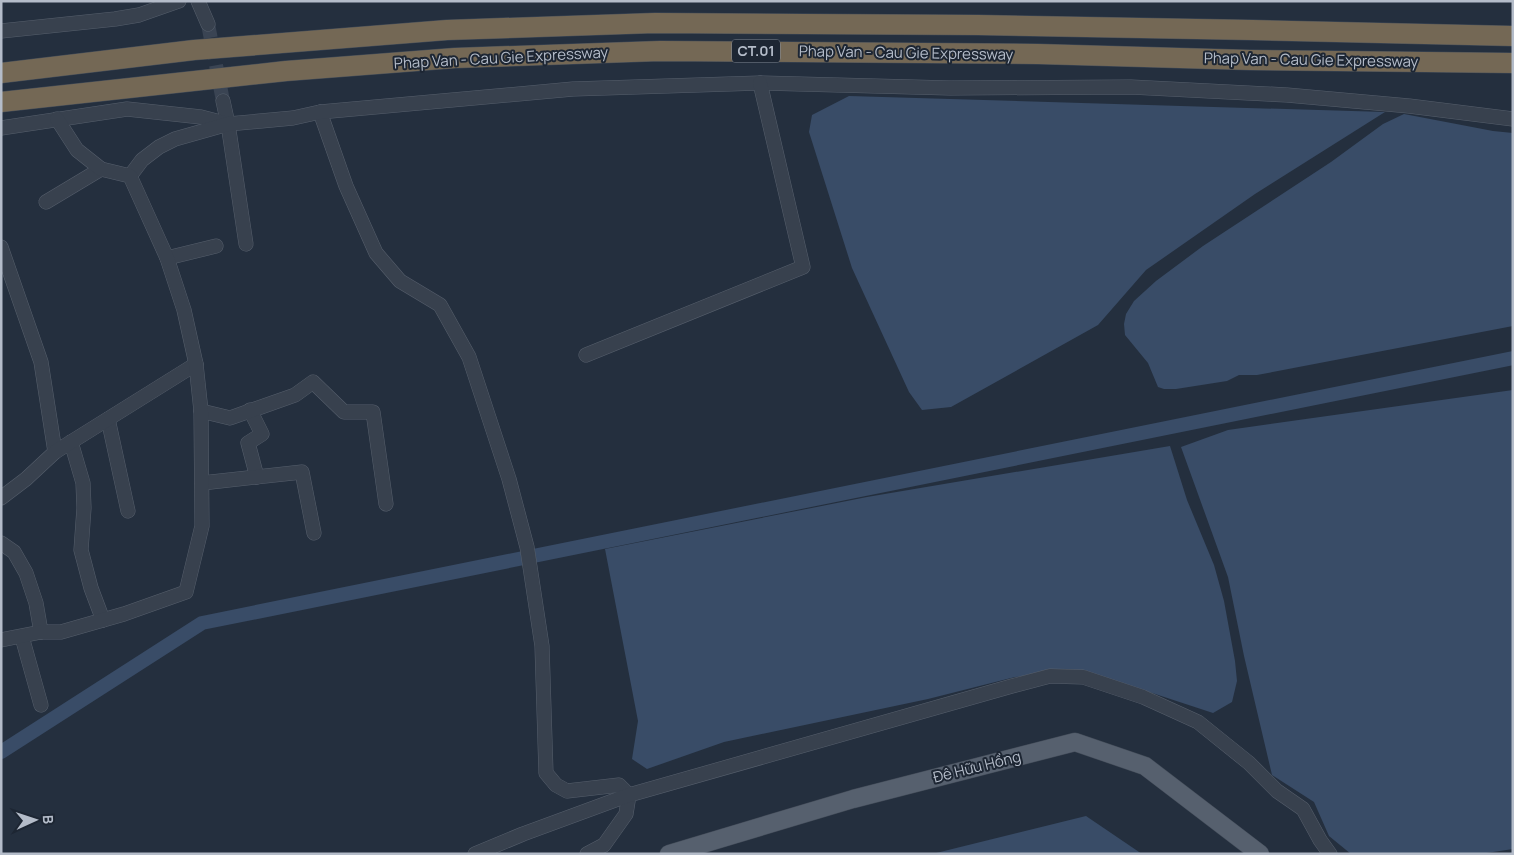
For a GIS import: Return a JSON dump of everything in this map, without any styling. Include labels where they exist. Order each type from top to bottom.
[{"type":"highway","name":"Phap Van - Cau Gie Expressway","points":[[1,73],[194,50],[448,30],[655,23],[997,26],[1513,36]]},
{"type":"highway","name":"Phap Van - Cau Gie Expressway","points":[[1,102],[286,71],[455,58],[650,51],[1038,54],[1250,60],[1513,63]]},
{"type":"main road","name":"Đê Hữu Hồng","points":[[669,854],[853,799],[1075,742],[1146,766],[1260,854]]},
{"type":"street","points":[[1,31],[139,15],[179,1]]},
{"type":"street","points":[[198,1],[208,24]]},
{"type":"street","points":[[586,355],[803,267],[760,83]]},
{"type":"street","points":[[130,176],[142,160],[175,139],[228,124],[293,118],[320,112],[573,89],[760,83],[950,88],[1131,87],[1287,95],[1409,106],[1513,119]]},
{"type":"street","points":[[223,101],[246,244]]},
{"type":"street","points":[[1,128],[127,109],[201,117],[228,124]]},
{"type":"street","points":[[320,112],[346,186],[376,253],[400,281],[440,305],[470,356],[509,479],[527,547],[542,646],[546,773],[556,786],[567,791],[618,785],[629,795]]},
{"type":"street","points":[[57,120],[77,150],[101,169],[130,176]]},
{"type":"street","points":[[46,202],[101,169]]},
{"type":"street","points":[[1,640],[41,632],[61,632],[124,614],[186,592],[202,526],[201,411],[196,364],[184,310],[167,258],[130,176]]},
{"type":"street","points":[[167,258],[216,246]]},
{"type":"street","points":[[1,247],[41,362],[56,452]]},
{"type":"street","points":[[1,498],[56,452],[196,364]]},
{"type":"street","points":[[201,411],[230,418],[295,395],[313,382],[344,412],[373,412],[386,504]]},
{"type":"street","points":[[250,410],[262,434],[248,443],[257,477]]},
{"type":"street","points":[[108,419],[128,511]]},
{"type":"street","points":[[71,442],[83,483],[84,508],[81,550],[91,588],[103,620]]},
{"type":"street","points":[[202,483],[302,472],[314,533]]},
{"type":"street","points":[[1,543],[14,552],[26,573],[36,603],[41,632]]},
{"type":"street","points":[[22,637],[41,704]]},
{"type":"street","points":[[475,854],[523,834],[629,795],[1050,676],[1083,677],[1143,697],[1198,722],[1249,763],[1277,791],[1303,809],[1330,854]]},
{"type":"street","points":[[587,854],[604,845],[626,814],[629,795]]},
{"type":"water","points":[[849,96],[1385,112],[1255,194],[1146,270],[1098,325],[951,407],[922,410],[909,392],[852,268],[809,132],[812,115]]},
{"type":"water","points":[[1404,114],[1513,133],[1513,326],[1257,375],[1239,375],[1227,381],[1176,389],[1158,387],[1148,363],[1125,335],[1124,324],[1126,314],[1134,301],[1156,281],[1203,246],[1331,162],[1383,124]]},
{"type":"water","points":[[1513,390],[1513,849],[1480,854],[1351,854],[1329,836],[1314,802],[1272,775],[1244,656],[1228,577],[1181,447],[1228,430]]},
{"type":"water","points":[[1170,446],[1187,500],[1214,565],[1224,601],[1237,681],[1232,702],[1213,713],[1088,673],[1058,672],[1015,677],[928,699],[724,742],[647,769],[632,759],[638,721],[605,549],[867,497]]},
{"type":"water","points":[[1086,816],[1142,854],[932,854]]},
{"type":"waterway","points":[[1,752],[202,623],[1513,358]]},
{"type":"tunnel","points":[[208,24],[223,101]]}]
